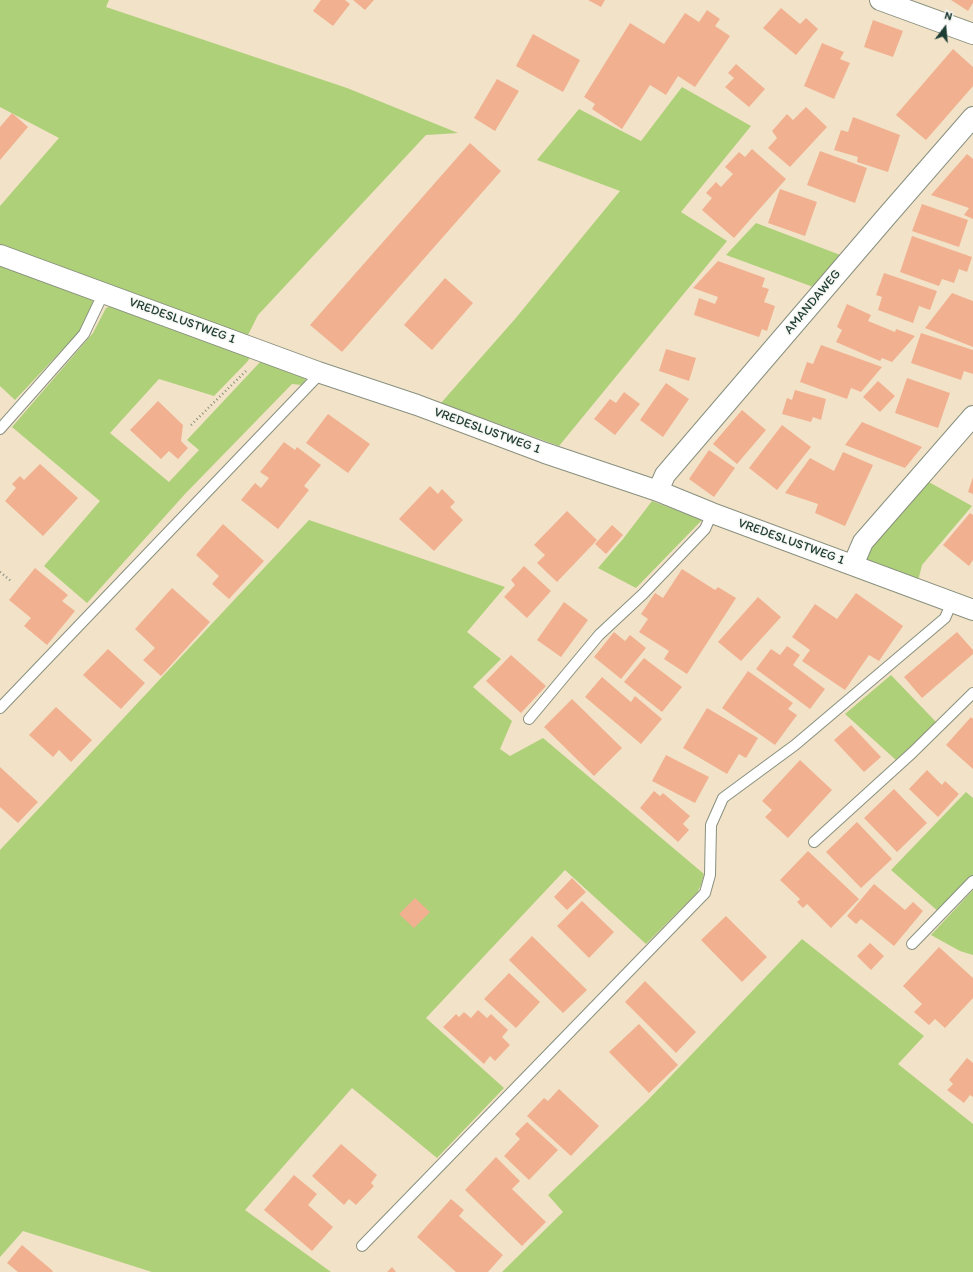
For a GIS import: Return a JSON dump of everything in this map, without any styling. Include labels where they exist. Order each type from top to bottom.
[{"type":"street","points":[[880,0],[973,34]]},
{"type":"street","name":"AMANDAWEG","points":[[658,491],[665,475],[973,117]]},
{"type":"street","name":"VREDESLUSTWEG 1","points":[[0,255],[318,372],[417,405],[545,453],[658,491],[712,513],[973,610]]},
{"type":"street","points":[[853,565],[863,542],[973,416]]},
{"type":"lane","points":[[0,429],[84,334],[104,292]]},
{"type":"lane","points":[[0,708],[314,380],[318,372]]},
{"type":"lane","points":[[529,719],[599,635],[643,594],[705,529],[712,513]]},
{"type":"lane","points":[[362,1246],[705,893],[710,875],[711,825],[723,798],[796,745],[945,618],[952,602]]},
{"type":"lane","points":[[814,842],[912,753],[973,693]]},
{"type":"lane","points":[[912,944],[973,881]]},
{"type":"path","points":[[191,425],[254,362],[259,350]]},
{"type":"path","points":[[0,572],[11,581]]},
{"type":"green space","points":[[0,0],[109,0],[106,7],[347,88],[458,133],[426,135],[258,315],[247,337],[0,249],[0,206],[59,138],[0,107]]},
{"type":"green space","points":[[682,87],[751,126],[681,212],[727,241],[559,446],[441,403],[515,319],[620,191],[537,160],[579,109],[641,141]]},
{"type":"green space","points":[[756,223],[843,256],[816,288],[726,255]]},
{"type":"green space","points":[[0,262],[92,295],[93,304],[79,332],[15,400],[0,386]]},
{"type":"green space","points":[[117,304],[251,356],[214,396],[159,379],[110,433],[169,482],[199,450],[187,440],[262,360],[308,376],[302,385],[292,384],[185,494],[87,603],[44,566],[100,501],[12,427],[93,333],[106,308]]},
{"type":"green space","points":[[927,481],[972,506],[922,565],[918,581],[868,562],[866,555],[869,546]]},
{"type":"green space","points":[[652,501],[702,520],[636,588],[598,568],[623,539]]},
{"type":"green space","points":[[309,520],[505,587],[467,632],[501,659],[473,687],[512,721],[500,749],[510,756],[543,738],[704,874],[701,885],[697,893],[646,944],[565,870],[426,1018],[504,1088],[437,1158],[352,1088],[245,1210],[331,1272],[152,1272],[23,1231],[0,1257],[0,850]]},
{"type":"green space","points":[[891,675],[937,723],[896,760],[845,714]]},
{"type":"green space","points":[[966,792],[973,798],[973,876],[939,912],[891,870]]},
{"type":"green space","points":[[973,890],[973,955],[960,951],[931,935]]},
{"type":"green space","points":[[802,939],[924,1036],[898,1064],[973,1124],[973,1272],[502,1272],[563,1212],[548,1195],[647,1101]]},
{"type":"building","points":[[321,0],[345,0],[350,4],[333,26],[313,11]]},
{"type":"building","points":[[353,0],[374,0],[365,10]]},
{"type":"building","points":[[588,0],[605,0],[601,7]]},
{"type":"building","points":[[951,0],[973,0],[973,3],[968,11]]},
{"type":"building","points":[[781,8],[800,24],[806,18],[818,29],[796,55],[763,28]]},
{"type":"building","points":[[707,10],[720,19],[715,26],[730,36],[695,87],[678,76],[666,95],[650,85],[622,129],[592,109],[595,104],[584,97],[630,23],[664,44],[685,13],[699,22]]},
{"type":"building","points":[[873,20],[903,31],[893,57],[864,47]]},
{"type":"building","points":[[533,34],[580,60],[563,92],[516,66]]},
{"type":"building","points":[[822,43],[844,52],[840,59],[850,63],[834,99],[804,86]]},
{"type":"building","points":[[953,49],[973,67],[973,86],[926,140],[896,115]]},
{"type":"building","points":[[736,64],[765,89],[749,107],[725,87],[734,78],[728,73]]},
{"type":"building","points":[[497,79],[519,91],[495,131],[474,118]]},
{"type":"building","points":[[806,107],[827,127],[790,167],[768,148],[777,138],[772,131],[787,114],[793,120]]},
{"type":"building","points":[[12,113],[28,127],[0,160],[0,127]]},
{"type":"building","points":[[853,117],[900,135],[888,172],[857,162],[858,157],[834,150],[841,130],[848,132]]},
{"type":"building","points":[[470,143],[501,171],[342,352],[310,325]]},
{"type":"building","points":[[752,149],[786,179],[734,238],[702,210],[712,198],[706,193],[716,182],[721,187],[733,174],[725,167],[739,152],[745,157]]},
{"type":"building","points":[[820,151],[867,168],[855,203],[807,185]]},
{"type":"building","points":[[967,154],[973,159],[973,219],[964,215],[969,208],[931,195]]},
{"type":"building","points":[[780,189],[817,202],[805,236],[768,223]]},
{"type":"building","points":[[922,204],[968,220],[959,247],[912,231]]},
{"type":"building","points":[[912,236],[972,257],[967,272],[959,269],[954,283],[942,279],[939,286],[900,272]]},
{"type":"building","points":[[718,261],[765,278],[762,287],[769,289],[764,302],[775,306],[767,331],[762,329],[759,337],[694,315],[699,298],[715,304],[718,297],[693,288]]},
{"type":"building","points":[[884,273],[937,291],[930,310],[919,306],[913,323],[878,310],[882,297],[876,295]]},
{"type":"building","points":[[445,278],[473,303],[432,350],[404,325]]},
{"type":"building","points":[[952,293],[973,301],[973,347],[925,328]]},
{"type":"building","points":[[847,304],[871,315],[868,321],[895,332],[896,329],[915,336],[892,362],[882,358],[880,361],[836,342],[842,330],[837,327]]},
{"type":"building","points":[[921,333],[973,350],[973,374],[964,371],[961,380],[911,363]]},
{"type":"building","points":[[821,345],[882,367],[861,392],[851,388],[847,399],[800,382],[807,362],[813,364]]},
{"type":"building","points":[[666,349],[696,358],[689,381],[659,371]]},
{"type":"building","points":[[907,378],[950,393],[938,428],[895,413]]},
{"type":"building","points":[[878,381],[895,396],[880,412],[863,397]]},
{"type":"building","points":[[666,383],[689,399],[663,437],[640,420]]},
{"type":"building","points":[[795,390],[826,399],[821,420],[813,417],[811,422],[782,414],[787,398],[792,400]]},
{"type":"building","points":[[624,392],[640,404],[615,435],[594,419],[610,399],[616,403]]},
{"type":"building","points":[[158,401],[183,425],[181,441],[188,448],[178,459],[169,451],[161,459],[130,430]]},
{"type":"building","points":[[742,410],[766,430],[737,464],[713,444]]},
{"type":"building","points":[[328,414],[370,444],[348,473],[306,443]]},
{"type":"building","points":[[862,422],[922,447],[905,468],[845,445]]},
{"type":"building","points":[[782,425],[811,447],[777,490],[749,468]]},
{"type":"building","points":[[284,442],[295,450],[297,447],[321,465],[304,486],[309,490],[278,529],[241,500],[255,483],[261,488],[269,478],[260,472]]},
{"type":"building","points":[[709,450],[735,468],[714,497],[689,479]]},
{"type":"building","points":[[843,452],[873,465],[845,526],[815,513],[818,504],[785,493],[810,458],[834,471]]},
{"type":"building","points":[[40,464],[78,498],[43,536],[5,501],[16,488],[12,484],[20,476],[24,480]]},
{"type":"building","points":[[973,477],[973,494],[968,492]]},
{"type":"building","points":[[430,486],[438,494],[442,489],[455,502],[450,507],[463,520],[434,551],[399,519]]},
{"type":"building","points":[[567,511],[597,540],[557,582],[537,563],[545,555],[534,545]]},
{"type":"building","points":[[970,513],[973,515],[973,560],[969,566],[943,545]]},
{"type":"building","points":[[223,524],[264,561],[229,599],[212,584],[219,576],[196,555]]},
{"type":"building","points":[[612,525],[623,535],[606,554],[595,544]]},
{"type":"building","points":[[524,566],[551,591],[527,618],[504,597],[515,585],[511,580]]},
{"type":"building","points":[[35,568],[68,595],[62,601],[75,611],[47,645],[24,626],[31,618],[9,600]]},
{"type":"building","points":[[682,569],[715,590],[718,587],[736,598],[687,674],[664,659],[669,651],[639,632],[648,619],[641,614],[655,593],[663,598]]},
{"type":"building","points":[[172,588],[210,622],[161,676],[143,660],[155,648],[135,629]]},
{"type":"building","points":[[856,593],[903,626],[879,661],[869,655],[845,690],[802,661],[810,650],[792,637],[815,604],[837,619]]},
{"type":"building","points":[[758,597],[781,617],[741,661],[718,642]]},
{"type":"building","points":[[564,602],[588,620],[561,657],[537,640]]},
{"type":"building","points":[[614,632],[625,641],[630,635],[646,648],[621,679],[594,657]]},
{"type":"building","points":[[957,632],[973,650],[973,654],[922,698],[904,677]]},
{"type":"building","points":[[787,646],[800,655],[793,665],[825,689],[810,709],[756,669],[771,649],[780,655]]},
{"type":"building","points":[[108,649],[145,683],[121,709],[83,675]]},
{"type":"building","points":[[511,655],[546,686],[521,713],[486,681]]},
{"type":"building","points":[[644,658],[682,687],[662,712],[624,682]]},
{"type":"building","points":[[748,671],[793,703],[788,709],[797,715],[775,745],[722,708]]},
{"type":"building","points":[[602,677],[631,702],[635,696],[662,719],[641,744],[585,697]]},
{"type":"building","points":[[572,699],[622,748],[594,776],[544,727]]},
{"type":"building","points":[[56,707],[92,740],[71,762],[59,750],[53,757],[29,735]]},
{"type":"building","points":[[707,708],[758,738],[746,758],[739,754],[727,774],[683,748]]},
{"type":"building","points":[[971,717],[973,719],[973,769],[946,745]]},
{"type":"building","points":[[851,725],[881,757],[864,772],[834,740]]},
{"type":"building","points":[[666,755],[709,777],[695,803],[652,781]]},
{"type":"building","points":[[800,760],[832,790],[788,838],[765,817],[772,810],[762,801]]},
{"type":"building","points":[[0,767],[38,802],[18,823],[0,807]]},
{"type":"building","points":[[927,770],[942,785],[945,781],[959,794],[938,817],[909,789]]},
{"type":"building","points":[[894,789],[927,823],[897,852],[864,818]]},
{"type":"building","points":[[654,791],[660,796],[663,793],[690,816],[683,824],[689,830],[678,842],[640,808]]},
{"type":"building","points":[[857,822],[892,859],[861,888],[826,852]]},
{"type":"building","points":[[808,851],[859,899],[831,928],[807,904],[803,908],[797,902],[800,899],[780,880]]},
{"type":"building","points":[[572,878],[586,892],[567,910],[554,897]]},
{"type":"building","points":[[874,884],[905,910],[913,902],[923,911],[894,946],[861,919],[856,924],[847,916]]},
{"type":"building","points":[[415,898],[430,912],[414,928],[399,914]]},
{"type":"building","points":[[582,901],[614,932],[589,958],[557,926]]},
{"type":"building","points":[[726,916],[767,957],[742,982],[701,940]]},
{"type":"building","points":[[532,936],[587,990],[563,1013],[509,960]]},
{"type":"building","points":[[870,943],[884,956],[871,970],[857,956]]},
{"type":"building","points":[[939,947],[973,978],[973,998],[945,1028],[935,1019],[929,1025],[914,1012],[922,1004],[903,986]]},
{"type":"building","points":[[509,973],[540,1002],[516,1028],[484,999]]},
{"type":"building","points":[[645,981],[696,1032],[676,1053],[625,1002]]},
{"type":"building","points":[[478,1010],[487,1018],[491,1014],[508,1030],[502,1037],[510,1045],[495,1061],[490,1056],[484,1064],[443,1027],[456,1014],[459,1017],[464,1012],[471,1018]]},
{"type":"building","points":[[639,1024],[678,1065],[649,1093],[609,1052]]},
{"type":"building","points":[[967,1058],[973,1063],[973,1097],[970,1095],[964,1103],[947,1090],[953,1084],[949,1080]]},
{"type":"building","points":[[559,1089],[599,1126],[571,1156],[527,1116],[544,1098],[548,1101]]},
{"type":"building","points":[[527,1122],[558,1150],[529,1180],[504,1156],[520,1139],[515,1134]]},
{"type":"building","points":[[341,1144],[377,1175],[371,1183],[374,1186],[356,1205],[349,1199],[344,1205],[312,1176]]},
{"type":"building","points":[[496,1157],[520,1181],[512,1189],[546,1222],[522,1246],[465,1190]]},
{"type":"building","points":[[294,1175],[317,1194],[308,1205],[333,1227],[312,1251],[264,1210]]},
{"type":"building","points":[[451,1199],[464,1210],[459,1216],[503,1255],[488,1272],[456,1272],[417,1237]]},
{"type":"building","points":[[22,1245],[53,1271],[18,1272],[7,1263]]},
{"type":"building","points":[[392,1267],[396,1272],[387,1272]]}]
